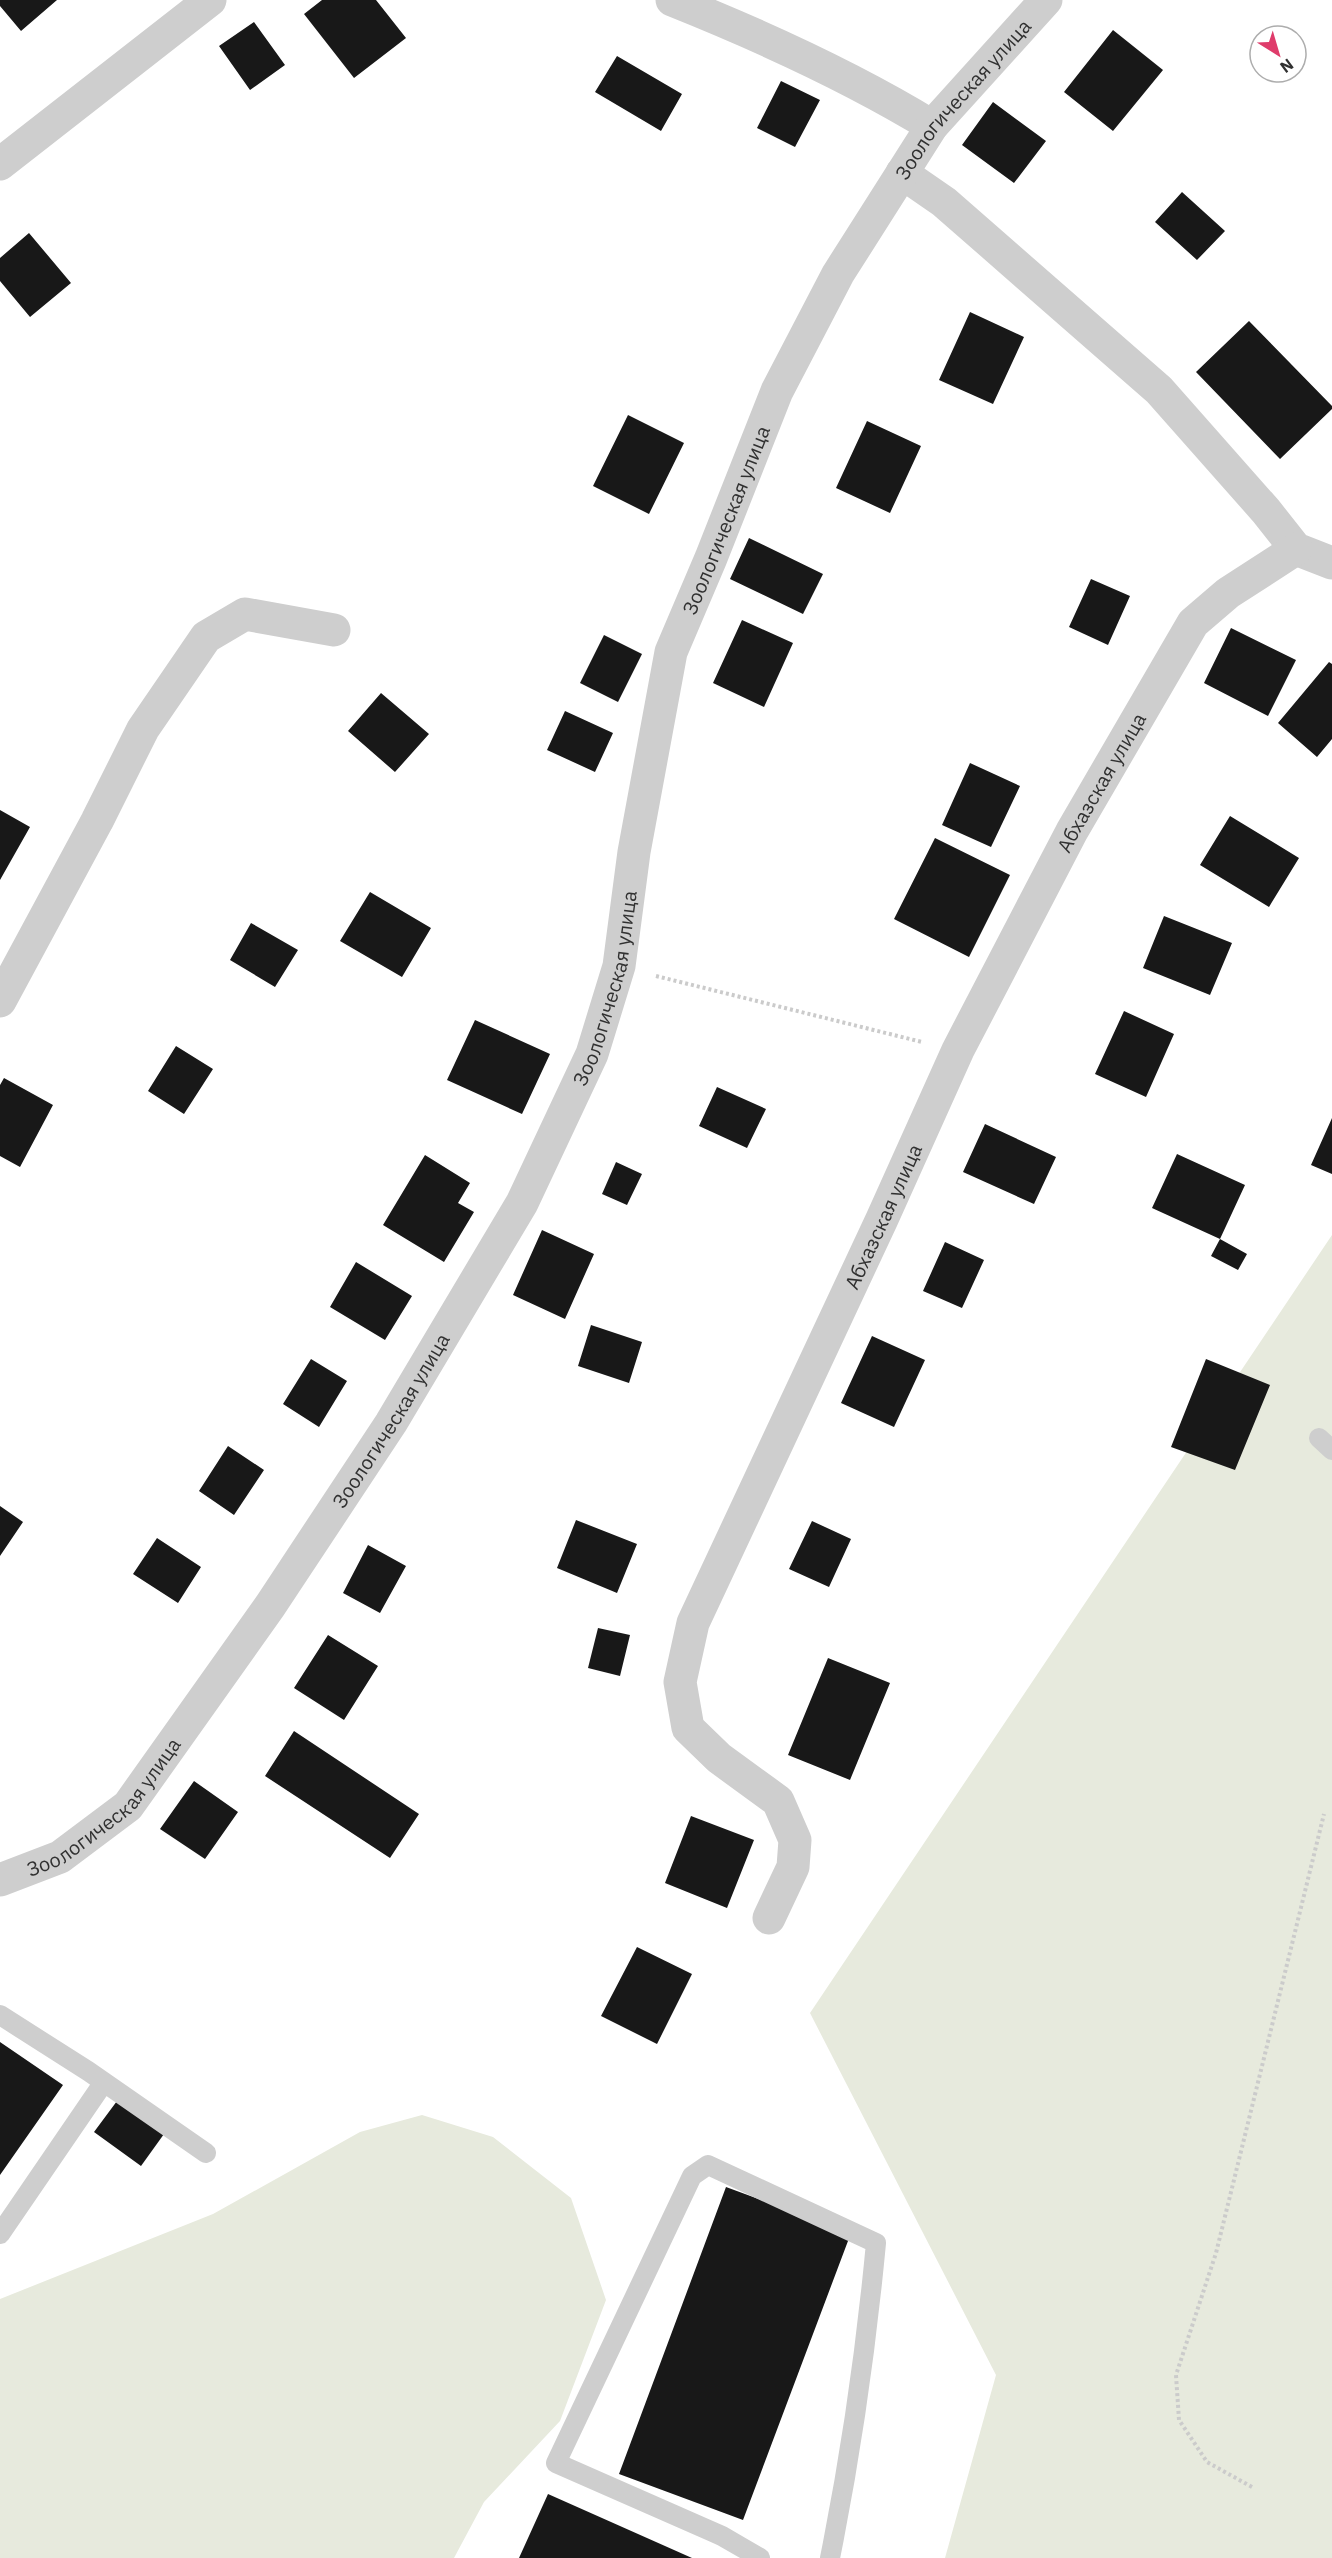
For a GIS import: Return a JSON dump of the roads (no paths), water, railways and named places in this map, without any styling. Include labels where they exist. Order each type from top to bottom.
[{"type":"street","points":[[0,164],[210,0]]},
{"type":"street","points":[[672,0],[718,18],[875,91],[932,126]]},
{"type":"street","name":"Зоологическая улица","points":[[0,1880],[60,1857],[128,1806],[270,1606],[391,1423],[522,1203],[592,1054],[619,966],[634,852],[671,652],[777,391],[838,274],[932,126],[1046,0]]},
{"type":"street","points":[[902,173],[944,202],[1159,390],[1266,511],[1296,549],[1332,563]]},
{"type":"street","name":"Абхазская улица","points":[[769,1918],[793,1867],[795,1840],[778,1801],[719,1758],[688,1728],[680,1682],[693,1623],[877,1230],[958,1050],[1072,831],[1193,623],[1228,593],[1296,549]]},
{"type":"street","points":[[0,1001],[143,729],[206,637],[245,614],[334,630]]},
{"type":"lane","points":[[0,2015],[104,2082],[206,2153]]},
{"type":"lane","points":[[0,2234],[104,2082]]},
{"type":"lane","points":[[760,2558],[722,2536],[556,2463],[692,2176],[708,2165],[876,2243],[867,2335],[842,2499],[830,2558]]}]
